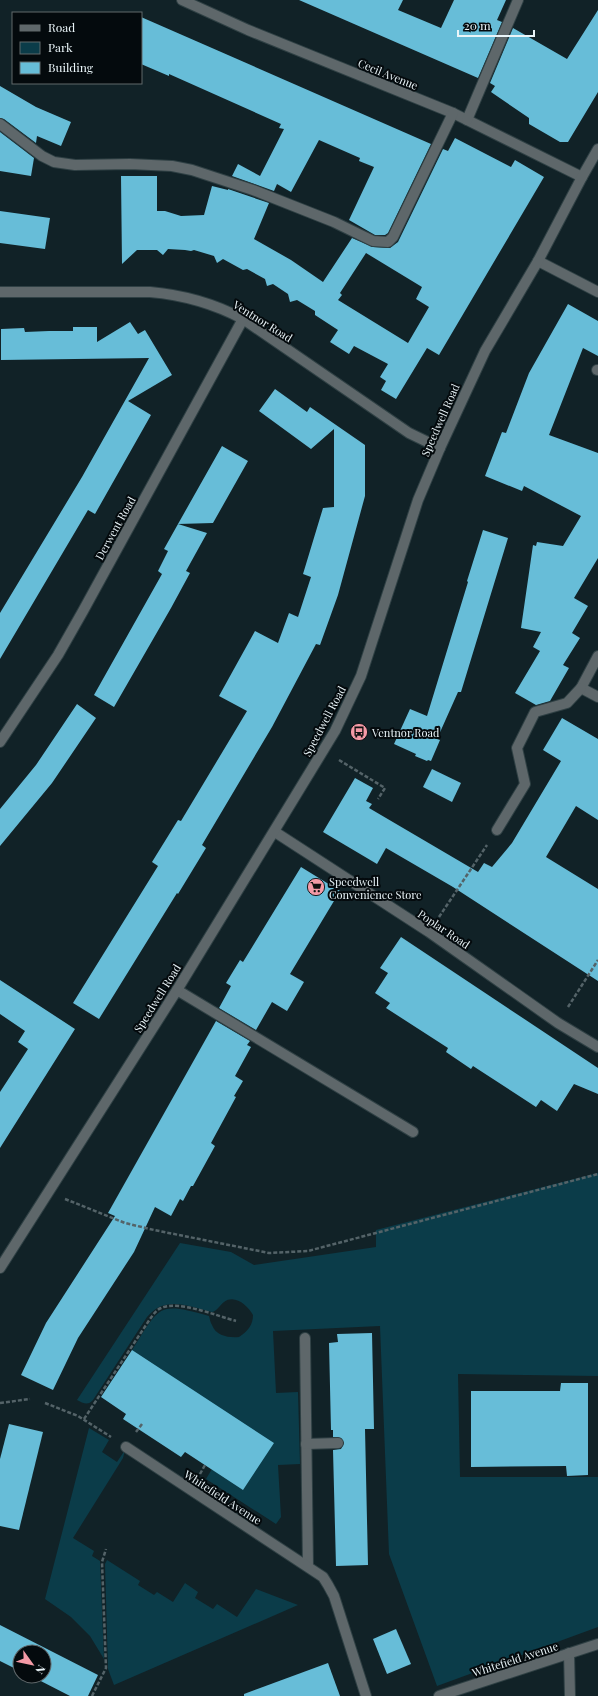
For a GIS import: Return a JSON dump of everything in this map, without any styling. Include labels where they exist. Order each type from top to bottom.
[{"type":"street","name":"Cecil Avenue","points":[[182,0],[248,30],[453,113],[582,177]]},
{"type":"street","points":[[467,120],[518,0]]},
{"type":"street","points":[[0,124],[42,156],[54,162],[75,165],[130,164],[172,166],[192,170],[253,190],[334,222],[380,243],[388,242],[393,237],[453,113]]},
{"type":"street","name":"Speedwell Road","points":[[0,1268],[176,990],[335,731],[361,676],[418,500],[440,448],[485,351],[538,261],[598,149]]},
{"type":"street","points":[[538,261],[598,292]]},
{"type":"street","name":"Ventnor Road","points":[[0,292],[150,292],[175,294],[211,305],[243,319],[409,433],[440,448]]},
{"type":"street","name":"Derwent Road","points":[[0,742],[58,655],[76,624],[243,319]]},
{"type":"street","points":[[497,830],[525,784],[517,748],[535,712],[567,703],[581,688],[598,656]]},
{"type":"street","points":[[581,688],[598,697]]},
{"type":"street","name":"Poplar Road","points":[[274,832],[429,932],[558,1023],[598,1047]]},
{"type":"street","points":[[176,990],[413,1132]]},
{"type":"street","points":[[305,1338],[308,1566]]},
{"type":"street","points":[[306,1444],[338,1443]]},
{"type":"street","name":"Whitefield Avenue","points":[[126,1448],[323,1577],[338,1608],[366,1696]]},
{"type":"street","name":"Whitefield Avenue","points":[[439,1696],[598,1644]]},
{"type":"street","points":[[569,1653],[570,1696]]},
{"type":"path","points":[[323,750],[385,788],[378,799]]},
{"type":"path","points":[[446,906],[497,830]]},
{"type":"path","points":[[574,998],[598,960]]},
{"type":"path","points":[[48,1192],[125,1224],[269,1253],[308,1251],[598,1174]]},
{"type":"path","points":[[84,1419],[150,1319],[158,1310],[171,1305],[182,1306],[236,1321]]},
{"type":"path","points":[[0,1403],[30,1399]]},
{"type":"path","points":[[45,1403],[84,1419],[126,1448]]},
{"type":"path","points":[[92,1696],[106,1668],[102,1562],[106,1549]]},
{"type":"green space","points":[[598,1173],[598,1376],[458,1374],[460,1477],[598,1477],[598,1627],[437,1686],[389,1554],[380,1326],[273,1331],[276,1393],[298,1392],[300,1464],[278,1465],[281,1517],[276,1524],[206,1479],[212,1469],[132,1350],[148,1324],[155,1316],[161,1311],[169,1309],[192,1311],[209,1316],[216,1332],[227,1337],[239,1337],[249,1328],[253,1315],[241,1302],[232,1299],[228,1300],[212,1312],[177,1304],[161,1306],[154,1310],[147,1317],[93,1400],[91,1402],[83,1403],[77,1400],[180,1243],[231,1252],[254,1265],[376,1247],[376,1230]]},
{"type":"green space","points":[[89,1428],[109,1440],[102,1452],[117,1462],[125,1450],[123,1458],[73,1538],[94,1551],[92,1556],[100,1561],[104,1659],[90,1636],[71,1617],[45,1599]]},
{"type":"green space","points":[[107,1560],[140,1581],[138,1585],[154,1595],[157,1592],[173,1602],[185,1583],[198,1592],[195,1598],[213,1609],[217,1604],[237,1617],[256,1589],[298,1605],[114,1685],[108,1669],[105,1564]]},
{"type":"building","points":[[299,0],[403,0],[398,10],[441,28],[454,0],[506,0],[497,20],[502,22],[478,78]]},
{"type":"building","points":[[598,10],[598,92],[568,142],[560,142],[529,124],[529,118],[491,92],[495,86],[490,83],[513,28],[567,59]]},
{"type":"building","points":[[142,17],[431,144],[388,233],[385,235],[375,235],[349,220],[374,167],[359,161],[360,158],[319,140],[291,192],[277,184],[274,191],[232,176],[238,164],[260,176],[284,129],[279,128],[281,124],[169,74],[169,76],[142,64]]},
{"type":"building","points":[[0,86],[36,107],[71,122],[61,146],[37,136],[36,143],[4,119],[0,118]]},
{"type":"building","points":[[0,132],[34,158],[31,176],[0,171]]},
{"type":"building","points":[[455,138],[511,167],[515,160],[544,177],[439,355],[427,348],[396,399],[381,390],[386,381],[380,377],[388,364],[354,346],[349,354],[330,342],[338,330],[315,315],[315,311],[297,300],[290,302],[288,294],[273,284],[267,286],[265,279],[247,269],[243,270],[223,259],[217,263],[214,256],[194,250],[168,249],[163,255],[157,250],[137,250],[122,264],[121,176],[157,176],[157,211],[165,211],[181,216],[204,215],[212,186],[228,189],[269,203],[254,239],[291,260],[323,282],[352,238],[373,247],[390,248],[398,242],[443,149],[448,151]],"holes":[[[366,253],[422,287],[416,299],[429,307],[408,343],[338,300],[342,295],[340,293]]]},
{"type":"building","points":[[0,211],[50,218],[45,249],[0,243]]},
{"type":"building","points":[[568,304],[598,321],[598,356],[583,348],[549,435],[598,453],[598,558],[574,598],[588,606],[572,633],[580,638],[563,665],[569,668],[550,701],[536,705],[515,693],[540,651],[533,647],[541,632],[521,628],[533,545],[536,546],[537,542],[563,546],[581,516],[524,486],[522,491],[485,476],[502,432],[506,433],[529,373]]},
{"type":"building","points":[[130,322],[138,334],[145,330],[172,375],[128,401],[151,415],[95,514],[88,510],[0,659],[0,613],[82,477],[149,358],[1,360],[1,329],[24,328],[25,332],[73,331],[73,327],[97,327],[97,342]]},
{"type":"building","points":[[275,389],[307,412],[310,407],[365,445],[365,496],[338,595],[320,645],[316,644],[272,727],[202,845],[206,848],[99,1019],[73,1003],[158,866],[152,862],[178,820],[181,821],[247,711],[219,696],[255,631],[278,643],[289,613],[298,617],[311,577],[303,574],[323,508],[334,507],[334,429],[311,449],[259,411]]},
{"type":"building","points":[[222,446],[248,461],[213,523],[178,524]]},
{"type":"building","points":[[178,524],[207,533],[186,571],[190,573],[114,707],[94,695],[162,574],[158,571],[168,551],[164,549]]},
{"type":"building","points":[[483,530],[508,538],[461,692],[458,692],[437,739],[440,740],[431,761],[427,761],[394,744],[410,709],[427,716]]},
{"type":"building","points":[[77,704],[96,718],[52,783],[0,846],[0,809],[36,765]]},
{"type":"building","points":[[562,718],[598,739],[598,820],[576,806],[546,857],[598,889],[598,981],[453,887],[386,848],[377,864],[323,832],[355,778],[373,788],[366,801],[372,804],[369,808],[478,872],[484,863],[492,867],[512,843],[561,761],[543,750]]},
{"type":"building","points":[[432,769],[461,783],[452,802],[423,787]]},
{"type":"building","points":[[301,867],[340,891],[290,974],[304,982],[287,1011],[272,1002],[256,1030],[219,1008],[231,986],[226,983],[240,960],[243,962]]},
{"type":"building","points":[[401,937],[598,1068],[598,1094],[574,1084],[557,1111],[541,1100],[536,1107],[473,1066],[471,1069],[446,1052],[448,1048],[386,1008],[390,1003],[375,993],[388,973],[380,968]]},
{"type":"building","points":[[0,980],[75,1029],[0,1148],[0,1092],[28,1049],[18,1042],[25,1031],[0,1014]]},
{"type":"building","points":[[216,1021],[250,1041],[247,1045],[251,1047],[235,1076],[243,1081],[211,1143],[215,1146],[193,1186],[191,1186],[183,1201],[180,1199],[171,1216],[155,1207],[134,1252],[78,1338],[53,1390],[21,1375],[46,1323],[115,1216],[108,1213]]},
{"type":"building","points":[[372,1333],[374,1429],[365,1429],[368,1565],[336,1566],[333,1450],[341,1449],[344,1443],[341,1438],[333,1437],[333,1430],[331,1430],[329,1343],[338,1342],[337,1334]]},
{"type":"building","points":[[132,1350],[274,1443],[243,1490],[185,1452],[181,1457],[123,1419],[126,1414],[101,1397]]},
{"type":"building","points":[[561,1383],[588,1383],[588,1475],[567,1476],[566,1466],[471,1467],[471,1391],[560,1391]]},
{"type":"building","points":[[9,1424],[43,1432],[19,1530],[0,1526],[0,1459]]},
{"type":"building","points":[[0,1625],[37,1644],[12,1644],[12,1667],[0,1661]]},
{"type":"building","points":[[396,1629],[411,1664],[387,1674],[373,1639]]},
{"type":"building","points":[[52,1652],[98,1675],[88,1696],[70,1696],[47,1684],[52,1684]]},
{"type":"building","points":[[328,1663],[340,1696],[244,1696],[244,1694]]},
{"type":"place","name":"Ventnor Road","points":[[359,732]]},
{"type":"place","name":"Speedwell Convenience Store","points":[[316,887]]}]
